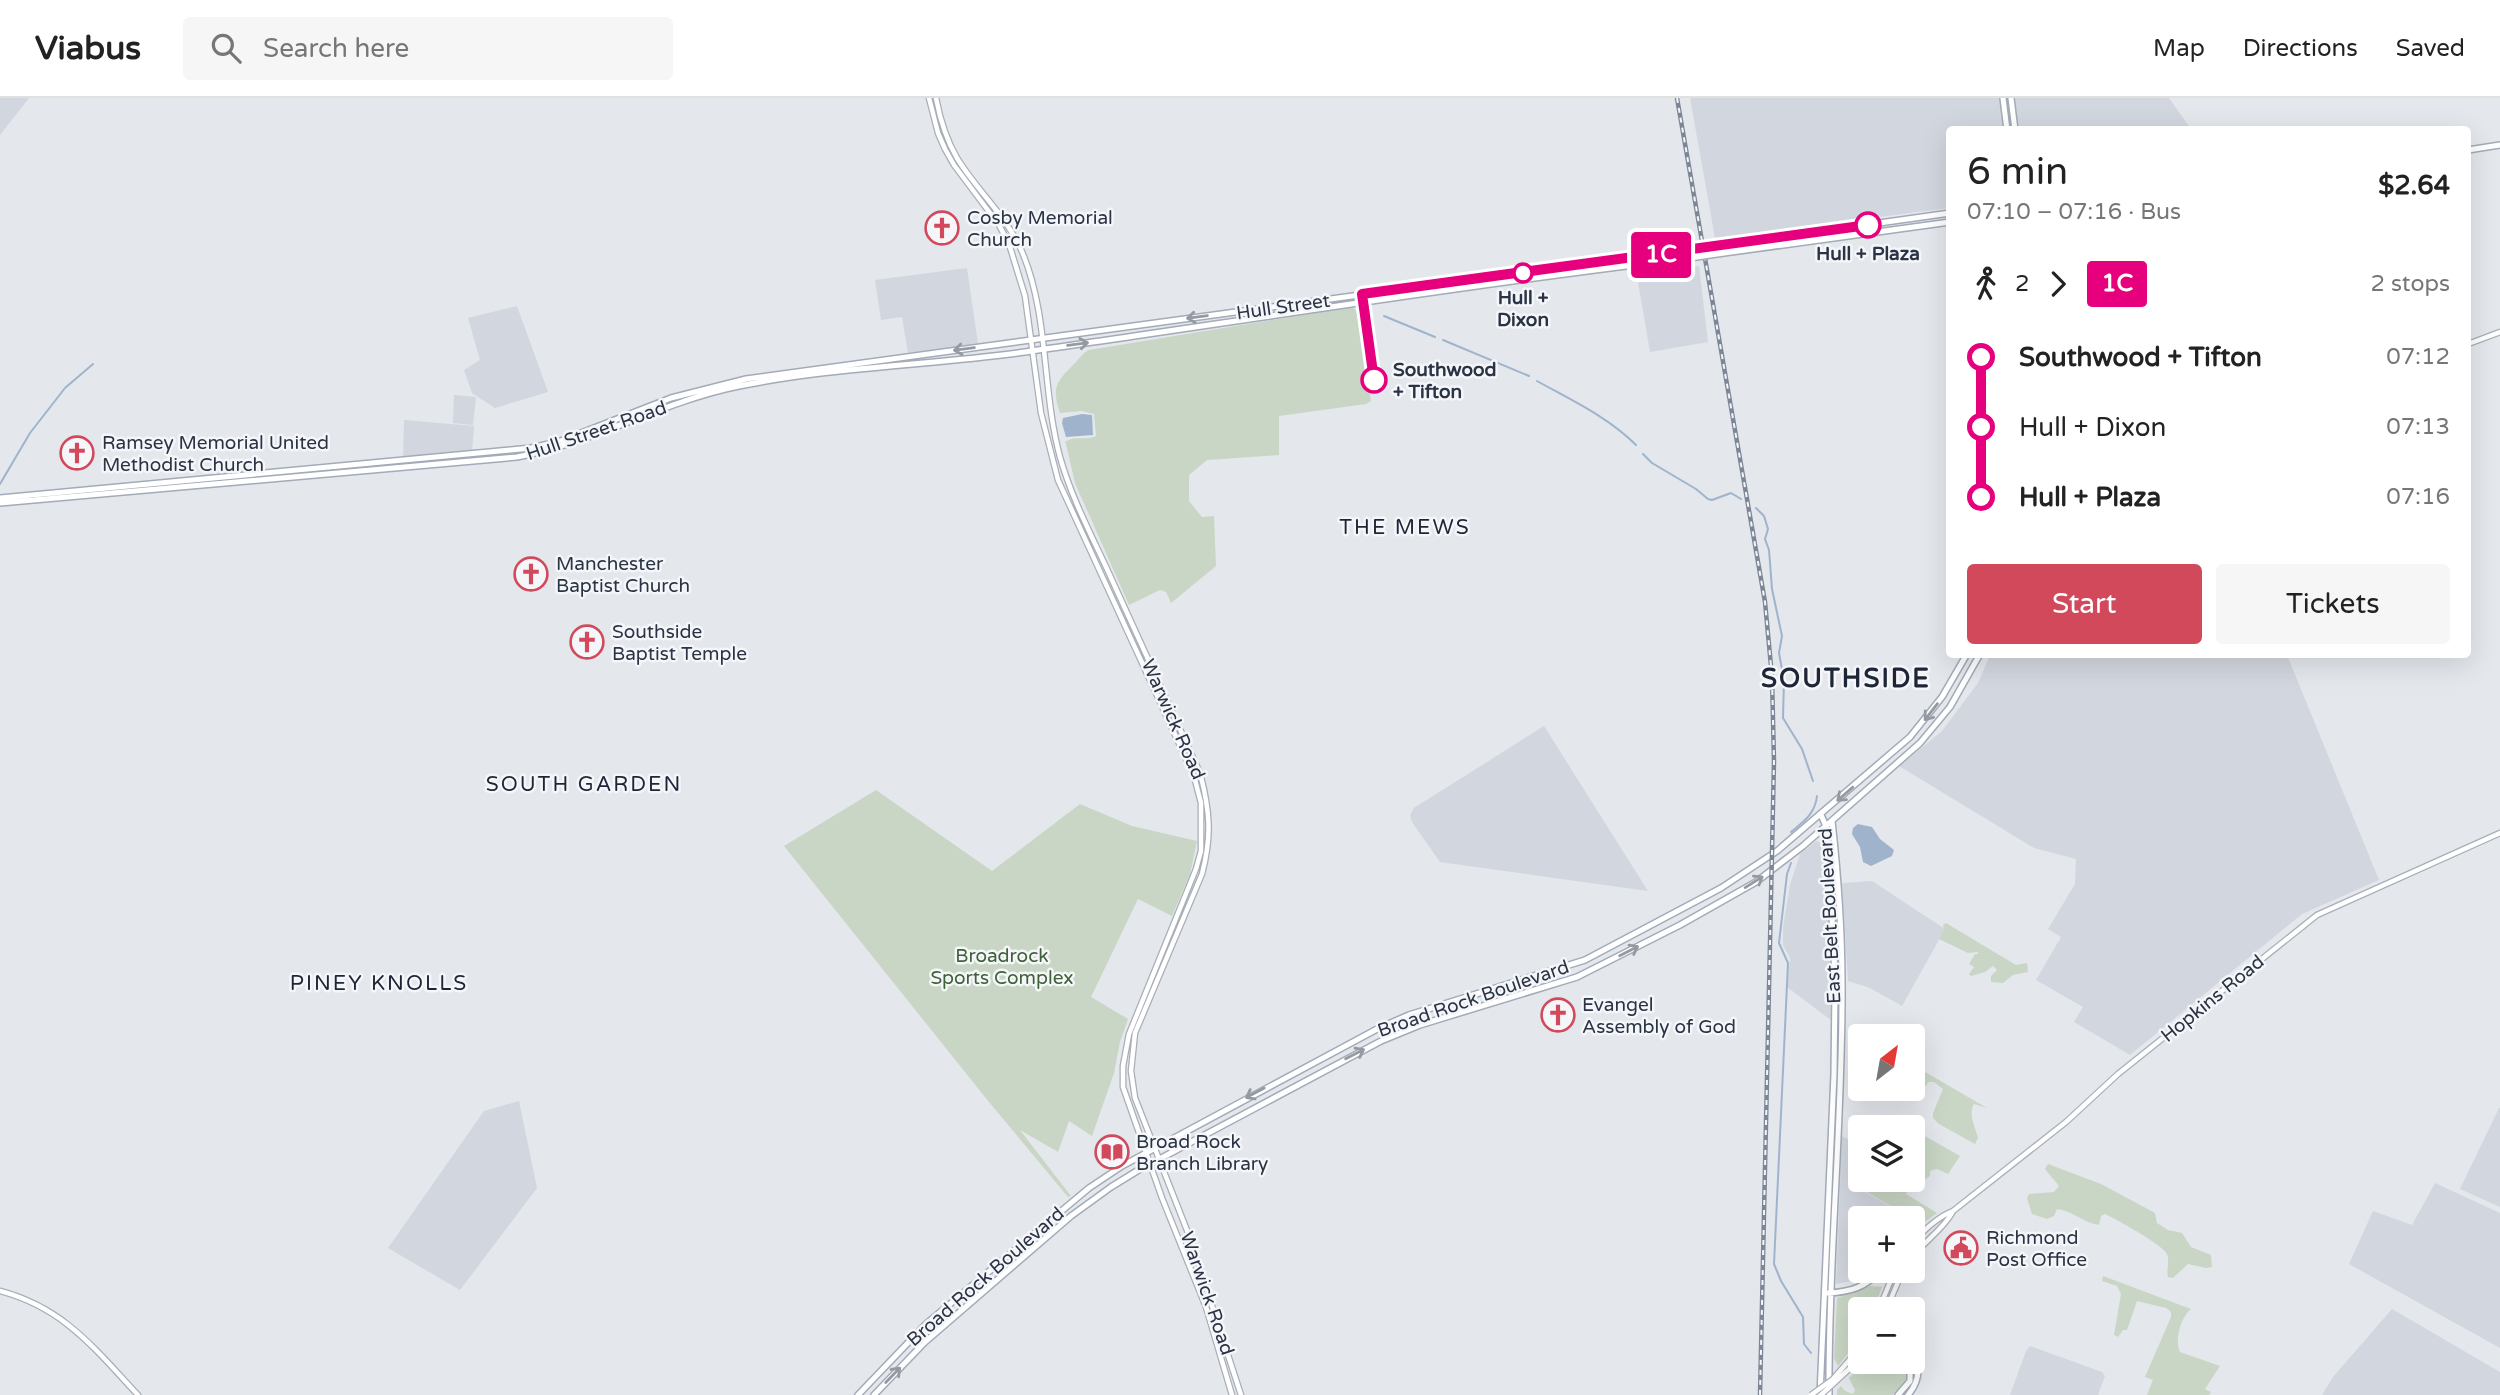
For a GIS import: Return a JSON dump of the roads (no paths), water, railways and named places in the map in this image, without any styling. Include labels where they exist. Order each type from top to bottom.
[{"type":"main road","name":"Warwick Road","points":[[929,98],[938,133],[947,153],[999,225],[1009,244],[1026,296],[1041,413],[1058,480],[1190,765],[1201,803],[1203,831],[1196,869],[1125,1048],[1123,1087],[1149,1165],[1206,1307],[1232,1395]]},
{"type":"main road","name":"Warwick Road","points":[[936,98],[944,130],[956,156],[1002,215],[1023,254],[1033,286],[1053,427],[1068,478],[1200,773],[1208,804],[1210,823],[1202,874],[1152,990],[1134,1042],[1131,1071],[1133,1090],[1190,1238],[1241,1395]]},
{"type":"main road","points":[[2003,98],[2006,126]]},
{"type":"main road","points":[[2011,98],[2014,126]]},
{"type":"main road","points":[[2471,149],[2500,145]]},
{"type":"main road","name":"Hull Street","points":[[1146,334],[1690,254],[1716,246],[1946,213]]},
{"type":"main road","points":[[1907,228],[1917,217]]},
{"type":"main road","points":[[1887,231],[1897,220]]},
{"type":"main road","name":"Hull Street","points":[[1032,340],[1946,223]]},
{"type":"main road","points":[[2471,343],[2500,332]]},
{"type":"main road","name":"Hull Street Road","points":[[0,500],[517,457],[559,447],[675,403],[743,385],[842,371],[958,361],[1146,334]]},
{"type":"main road","name":"Hull Street Road","points":[[0,500],[531,448],[558,442],[671,398],[727,383],[1032,340]]},
{"type":"main road","name":"Broad Rock Boulevard","points":[[858,1395],[926,1324],[1059,1211],[1112,1172],[1379,1028],[1409,1016],[1566,968],[1615,946],[1721,888],[1777,851],[1891,754],[1922,724],[1942,697],[1965,658]]},
{"type":"main road","name":"Broad Rock Boulevard","points":[[874,1395],[925,1342],[1071,1216],[1111,1186],[1394,1035],[1557,984],[1597,968],[1756,882],[1832,821],[1933,730],[1958,695],[1978,658]]},
{"type":"main road","name":"East Belt Boulevard","points":[[1821,815],[1832,821],[1842,948],[1821,1395]]},
{"type":"main road","name":"East Belt Boulevard","points":[[1821,815],[1826,826],[1835,989],[1827,1293],[1831,1395]]},
{"type":"main road","name":"Hopkins Road","points":[[1925,1232],[2066,1122],[2118,1074],[2317,915],[2500,833]]},
{"type":"main road","points":[[1811,839],[1821,839],[1827,845]]},
{"type":"main road","name":"Hopkins Road","points":[[1925,1241],[1948,1221],[1954,1211]]},
{"type":"main road","points":[[1827,1293],[1857,1289],[1867,1283]]},
{"type":"main road","points":[[0,1291],[28,1300],[74,1328],[138,1395]]},
{"type":"main road","points":[[1811,1395],[1833,1379],[1848,1362]]},
{"type":"main road","points":[[1821,1395],[1848,1372]]},
{"type":"main road","points":[[1899,1395],[1910,1381],[1910,1374]]},
{"type":"main road","points":[[1908,1395],[1918,1374]]},
{"type":"water","points":[[1092,415],[1093,435],[1066,437],[1063,418]]},
{"type":"water","points":[[1858,824],[1872,827],[1880,839],[1894,850],[1892,856],[1871,866],[1863,862],[1860,847],[1852,834],[1853,828]]},
{"type":"waterway","points":[[1384,316],[1435,337]]},
{"type":"waterway","points":[[1443,340],[1529,376]]},
{"type":"waterway","points":[[0,484],[30,433],[65,388],[93,364]]},
{"type":"waterway","points":[[1537,381],[1601,417],[1636,445]]},
{"type":"waterway","points":[[1643,454],[1652,463],[1708,499],[1731,493],[1741,499]]},
{"type":"waterway","points":[[1756,508],[1764,516],[1768,529],[1765,539],[1782,636],[1779,653],[1784,680],[1783,718],[1802,749],[1813,781]]},
{"type":"waterway","points":[[1791,832],[1811,812],[1817,796]]},
{"type":"waterway","points":[[1791,863],[1787,874],[1779,943],[1788,963],[1774,1264],[1803,1317],[1804,1344],[1811,1353]]},
{"type":"railway","points":[[1677,98],[1765,602],[1772,677],[1774,761],[1760,1395]]},
{"type":"place","name":"Hull + Plaza","points":[[1868,225]]},
{"type":"place","name":"Cosby Memorial Church","points":[[942,228]]},
{"type":"place","name":"Hull + Dixon","points":[[1523,273]]},
{"type":"place","name":"Southwood + Tifton","points":[[1374,380]]},
{"type":"place","name":"Ramsey Memorial United Methodist Church","points":[[77,453]]},
{"type":"place","name":"Manchester Baptist Church","points":[[531,574]]},
{"type":"place","name":"Southside Baptist Temple","points":[[587,642]]},
{"type":"place","name":"Evangel Assembly of God","points":[[1558,1015]]},
{"type":"place","name":"Broad Rock Branch Library","points":[[1112,1152]]},
{"type":"place","name":"Richmond Post Office","points":[[1961,1248]]},
{"type":"district","name":"THE MEWS","points":[[1405,527]]},
{"type":"district","name":"SOUTHSIDE","points":[[1846,678]]},
{"type":"district","name":"SOUTH GARDEN","points":[[584,784]]},
{"type":"district","name":"PINEY KNOLLS","points":[[379,983]]},
{"type":"park label","name":"Broadrock Sports Complex","points":[[1002,966]]}]
